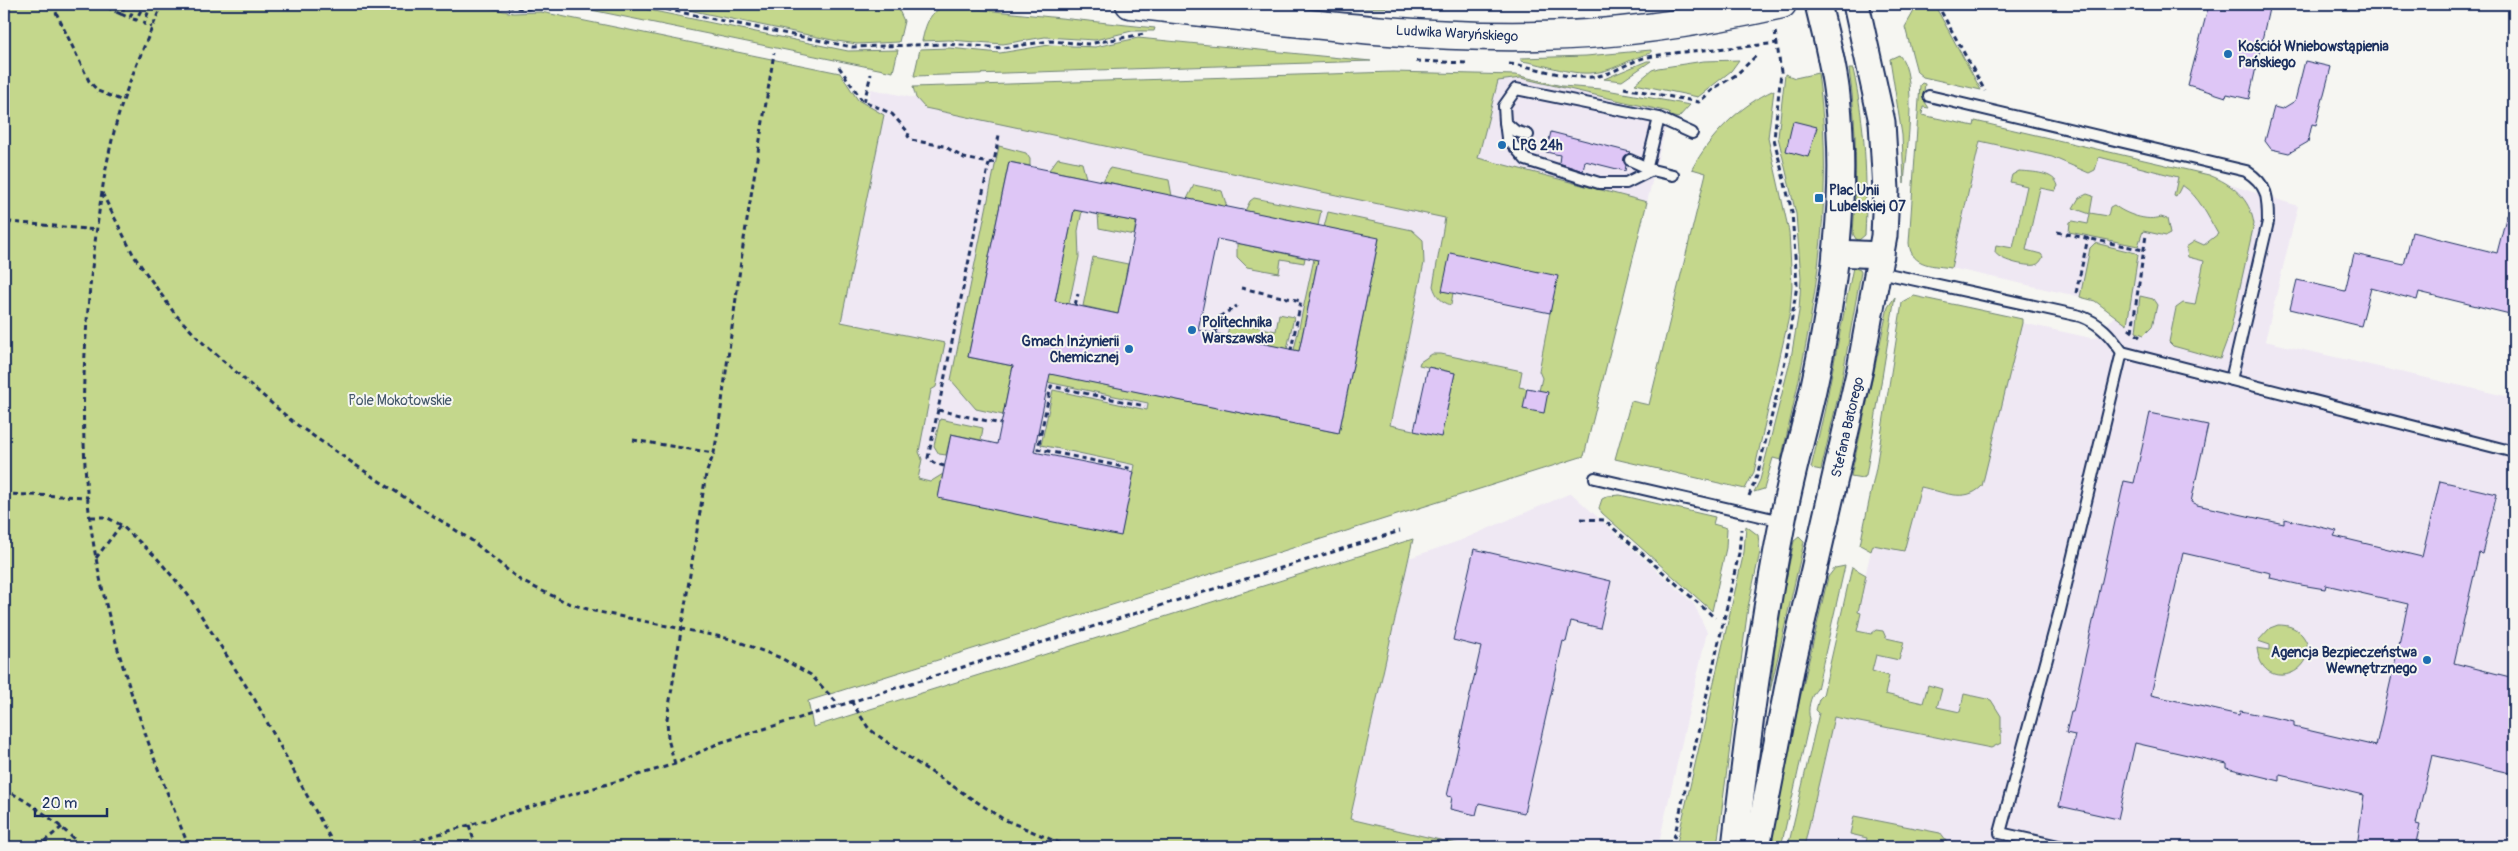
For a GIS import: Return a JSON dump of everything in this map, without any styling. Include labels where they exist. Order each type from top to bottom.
[{"type":"main road","name":"Ludwika Waryńskiego","points":[[1130,4],[1375,29],[1495,36],[1585,34],[1778,16]]},
{"type":"street","points":[[1735,847],[1761,634],[1782,521],[1820,358],[1832,290],[1836,253],[1841,160],[1838,96],[1818,4]]},
{"type":"street","name":"Stefana Batorego","points":[[1757,847],[1792,670],[1860,369],[1880,263],[1886,190],[1882,122],[1856,4]]},
{"type":"street","points":[[1836,253],[1880,263]]},
{"type":"street","points":[[1782,521],[1823,530]]},
{"type":"lane","points":[[1659,118],[1649,168],[1626,183],[1599,183],[1526,160],[1507,138],[1504,106],[1516,89],[1659,118],[1692,134]]},
{"type":"lane","points":[[1929,96],[2246,171],[2259,179],[2268,197],[2268,222],[2231,380]]},
{"type":"lane","points":[[1505,122],[1515,131],[1528,135]]},
{"type":"lane","points":[[1630,160],[1673,175]]},
{"type":"lane","points":[[1880,263],[2080,316],[2093,321],[2104,329],[2122,352],[2514,452]]},
{"type":"lane","points":[[2063,847],[2000,833],[2061,604],[2122,352]]},
{"type":"lane","points":[[1595,478],[1782,521]]},
{"type":"path","points":[[52,4],[89,82],[98,91],[123,101]]},
{"type":"path","points":[[103,4],[116,12],[152,27]]},
{"type":"path","points":[[116,12],[119,4]]},
{"type":"path","points":[[121,14],[126,4]]},
{"type":"path","points":[[130,18],[135,4]]},
{"type":"path","points":[[136,20],[144,4]]},
{"type":"path","points":[[144,24],[151,4]]},
{"type":"path","points":[[162,4],[123,101],[107,162],[97,230],[86,341],[85,423],[88,497],[96,558],[122,669],[189,847]]},
{"type":"path","points":[[490,4],[528,9],[550,4]]},
{"type":"path","points":[[640,4],[852,47],[945,44],[1003,48],[1041,41],[1088,44],[1130,35],[1149,34]]},
{"type":"path","points":[[1938,4],[1988,96]]},
{"type":"path","points":[[1748,502],[1757,476],[1786,357],[1797,285],[1792,212],[1774,140],[1781,72],[1777,43],[1778,16]]},
{"type":"path","points":[[1506,64],[1590,77],[1615,72],[1646,58],[1707,49],[1739,49],[1777,43]]},
{"type":"path","points":[[675,764],[666,728],[706,474],[714,454],[774,53]]},
{"type":"path","points":[[1624,88],[1699,102],[1736,75],[1758,54]]},
{"type":"path","points":[[1412,61],[1450,64],[1476,63]]},
{"type":"path","points":[[839,67],[858,97],[864,102],[892,114],[909,133],[908,136],[911,140],[944,146],[964,158],[989,163],[994,162],[1000,135]]},
{"type":"path","points":[[864,102],[871,74]]},
{"type":"path","points":[[944,466],[934,463],[928,458],[989,163]]},
{"type":"path","points":[[102,193],[134,256],[174,314],[204,344],[293,422],[376,479],[471,540],[521,581],[577,606],[731,639],[781,658],[811,675],[839,705]]},
{"type":"path","points":[[4,242],[10,222],[97,230]]},
{"type":"path","points":[[2057,232],[2144,250]]},
{"type":"path","points":[[2132,331],[2146,235]]},
{"type":"path","points":[[2076,293],[2088,238]]},
{"type":"path","points":[[1241,288],[1301,301],[1291,350]]},
{"type":"path","points":[[1075,305],[1078,294]]},
{"type":"path","points":[[1215,334],[1219,317],[1238,306]]},
{"type":"path","points":[[2126,326],[2146,339]]},
{"type":"path","points":[[1132,469],[1038,449],[1039,432],[1051,386],[1145,406]]},
{"type":"path","points":[[938,410],[1001,424]]},
{"type":"path","points":[[633,440],[714,454]]},
{"type":"path","points":[[4,494],[88,497]]},
{"type":"path","points":[[91,517],[106,517],[121,525],[164,566],[198,609],[264,717],[335,847]]},
{"type":"path","points":[[1581,519],[1604,520],[1715,618]]},
{"type":"path","points":[[1672,847],[1739,553],[1742,523]]},
{"type":"path","points":[[96,558],[121,525]]},
{"type":"path","points":[[395,847],[675,764],[719,742],[1400,531]]},
{"type":"path","points":[[851,701],[869,729],[905,755],[1003,819],[1069,847]]},
{"type":"path","points":[[4,789],[28,802],[62,827],[82,847]]},
{"type":"path","points":[[469,825],[476,847]]},
{"type":"path","points":[[37,847],[62,827]]},
{"type":"shaded area","points":[[1521,78],[1669,113],[1647,202],[1478,158],[1498,81]]},
{"type":"shaded area","name":"Politechnika Warszawska","points":[[871,89],[1583,237],[1545,422],[767,578]]},
{"type":"shaded area","points":[[1975,121],[2180,169],[2298,206],[2265,341],[2514,398],[2514,847],[1804,847],[1927,302],[2091,338],[2096,338],[2115,315],[2095,300],[1942,266]]},
{"type":"shaded area","points":[[1571,493],[1694,604],[1707,632],[1658,847],[1470,847],[1350,819],[1409,558],[1459,541]]},
{"type":"green space","name":"Pole Mokotowskie","points":[[4,4],[472,4],[513,13],[541,12],[840,73],[858,100],[884,115],[841,322],[945,343],[936,387],[931,390],[919,452],[922,459],[918,479],[930,482],[943,474],[938,498],[1121,535],[1135,465],[1041,445],[1053,390],[1147,410],[1148,403],[1047,382],[1038,371],[1339,433],[1379,239],[1324,227],[1328,212],[1412,230],[1423,240],[1424,263],[1390,425],[1441,436],[1455,373],[1419,365],[1420,362],[1432,354],[1441,354],[1522,371],[1519,387],[1539,391],[1542,378],[1539,371],[1557,276],[1453,293],[1451,305],[1439,298],[1433,286],[1445,218],[925,108],[916,98],[913,87],[1393,72],[1516,75],[1562,86],[1601,89],[1690,105],[1678,118],[1670,116],[1669,112],[1521,78],[1498,81],[1478,158],[1647,202],[1584,456],[808,701],[813,727],[1413,539],[1350,819],[1470,847],[4,847]]},
{"type":"green space","points":[[562,4],[620,4],[848,51],[898,50],[893,72]]},
{"type":"green space","points":[[660,4],[896,4],[904,21],[899,42],[857,44]]},
{"type":"green space","points":[[1322,4],[1473,4],[1473,6],[1365,8]]},
{"type":"green space","points":[[1918,4],[1934,4],[1981,90],[1923,77],[1917,72],[1905,27]]},
{"type":"green space","points":[[947,6],[1155,28],[1154,31],[1132,31],[1095,40],[1045,37],[1003,44],[949,40],[922,41],[929,19],[936,11]]},
{"type":"green space","points":[[1138,38],[1371,61],[914,76],[920,49],[949,48],[1000,53],[1049,45],[1095,47]]},
{"type":"green space","points":[[1651,50],[1651,53],[1612,68],[1589,73],[1569,72],[1521,61],[1521,58],[1586,56]]},
{"type":"green space","points":[[1899,55],[1905,65],[1910,97],[1909,136],[1904,184],[1902,135],[1890,59]]},
{"type":"green space","points":[[1739,60],[1731,71],[1698,97],[1635,84],[1652,70],[1658,68],[1704,61]]},
{"type":"green space","points":[[1647,61],[1651,61],[1622,81],[1604,79]]},
{"type":"green space","points":[[1849,69],[1853,69],[1865,152],[1865,235],[1859,240],[1853,234],[1855,152],[1854,111]]},
{"type":"green space","points":[[1818,73],[1823,123],[1823,220],[1811,316],[1781,460],[1773,458],[1764,489],[1754,492],[1760,480],[1791,358],[1799,311],[1801,278],[1796,214],[1778,137],[1785,74],[1795,78]]},
{"type":"green space","points":[[1922,83],[1925,84],[1923,99],[1929,108],[1923,107],[1922,115],[1974,126],[1975,121],[2209,175],[2239,193],[2249,207],[2254,224],[2230,332],[2220,359],[2173,346],[2169,342],[2176,308],[2183,303],[2195,305],[2204,261],[2188,257],[2186,247],[2195,241],[2204,245],[2218,234],[2203,207],[2188,190],[2182,185],[2176,197],[2174,196],[2178,177],[2099,157],[2095,170],[2089,173],[2052,157],[1980,141],[1951,268],[1925,264],[1914,257],[1909,243],[1920,85]]},
{"type":"green space","points":[[1774,90],[1768,138],[1789,232],[1792,285],[1790,312],[1754,472],[1745,489],[1615,459],[1631,401],[1649,405],[1706,173],[1692,169],[1707,145],[1737,113]]},
{"type":"green space","points":[[999,146],[1026,153],[1030,159],[1030,166],[1009,162],[968,357],[1013,366],[1003,415],[976,409],[951,380]]},
{"type":"green space","points":[[1058,158],[1082,163],[1086,178],[1049,170]]},
{"type":"green space","points":[[1110,168],[1169,180],[1172,196],[1103,181]]},
{"type":"green space","points":[[2019,171],[2048,175],[2056,181],[2058,186],[2055,191],[2040,188],[2026,250],[2041,254],[2043,257],[2035,265],[2013,262],[2001,258],[1995,252],[1996,245],[2013,248],[2027,186],[2010,182],[2012,175]]},
{"type":"green space","points":[[1194,185],[1222,191],[1227,207],[1187,199]]},
{"type":"green space","points":[[2087,194],[2093,196],[2090,213],[2108,216],[2110,207],[2114,205],[2143,218],[2161,217],[2167,219],[2170,234],[2166,236],[2143,231],[2138,246],[2069,232],[2070,222],[2088,224],[2090,214],[2073,208],[2079,198]]},
{"type":"green space","points":[[1254,198],[1321,211],[1318,226],[1245,211],[1250,201]]},
{"type":"green space","points":[[1074,210],[1082,211],[1078,231],[1079,257],[1069,304],[1055,301]]},
{"type":"green space","points":[[1098,214],[1136,222],[1134,235],[1099,228]]},
{"type":"green space","points":[[1237,243],[1305,258],[1304,263],[1281,259],[1279,273],[1247,267],[1237,257]]},
{"type":"green space","points":[[2095,243],[2138,255],[2127,325],[2095,301],[2080,297],[2090,248]]},
{"type":"green space","points":[[1093,257],[1128,264],[1118,314],[1083,306]]},
{"type":"green space","points":[[1314,259],[1318,260],[1299,351],[1294,350]]},
{"type":"green space","points":[[1853,267],[1861,272],[1841,384],[1821,470],[1811,468]]},
{"type":"green space","points":[[1914,296],[2022,319],[2022,323],[1982,486],[1968,494],[1961,495],[1953,495],[1921,487],[1904,551],[1873,545],[1871,551],[1860,545],[1876,468],[1902,303]]},
{"type":"green space","points":[[2140,296],[2153,299],[2157,305],[2152,327],[2144,335],[2136,332]]},
{"type":"green space","points":[[1895,297],[1866,476],[1862,478],[1851,476],[1888,307]]},
{"type":"green space","points":[[1279,314],[1294,317],[1287,349],[1227,336],[1230,321],[1276,331]]},
{"type":"green space","points":[[940,419],[983,428],[981,440],[951,434],[946,455],[939,454],[934,446]]},
{"type":"green space","points":[[1620,495],[1715,517],[1713,524],[1727,528],[1726,548],[1712,611],[1602,513],[1599,508],[1602,499],[1608,496]]},
{"type":"green space","points":[[1746,526],[1758,535],[1760,552],[1748,607],[1717,847],[1676,847],[1744,552]]},
{"type":"green space","points":[[1799,537],[1804,542],[1770,691],[1780,608],[1794,541]]},
{"type":"green space","points":[[1845,566],[1817,689],[1810,703],[1810,719],[1781,847],[1766,847],[1828,577],[1835,568]]},
{"type":"green space","points":[[1852,567],[1866,575],[1858,612],[1861,613],[1857,631],[1871,634],[1876,630],[1883,631],[1886,638],[1904,642],[1899,660],[1876,655],[1872,671],[1889,676],[1885,694],[1923,703],[1928,685],[1942,689],[1937,707],[1960,712],[1964,694],[1991,700],[2001,716],[2001,743],[1991,748],[1834,717],[1804,847],[1788,847],[1819,713],[1816,710],[1819,699],[1823,695]]},
{"type":"green space","points":[[2278,625],[2288,626],[2297,630],[2308,647],[2307,658],[2301,667],[2292,673],[2281,675],[2270,672],[2262,664],[2257,648],[2270,650],[2270,645],[2258,641],[2270,628]]},
{"type":"green space","points":[[1854,816],[1940,833],[1946,841],[1947,847],[1865,847],[1867,838],[1850,834]]},
{"type":"building","name":"Kościół Wniebowstąpienia Pańskiego","points":[[2209,4],[2270,4],[2249,99],[2227,94],[2226,97],[2188,85]]},
{"type":"building","points":[[2305,61],[2331,67],[2316,125],[2312,124],[2308,142],[2289,153],[2271,149],[2265,141],[2274,107],[2282,109],[2295,101]]},
{"type":"building","points":[[1793,121],[1817,127],[1808,157],[1786,151]]},
{"type":"building","points":[[1551,132],[1630,152],[1624,158],[1625,171],[1585,161],[1583,171],[1559,163],[1560,155],[1546,152]]},
{"type":"building","name":"Gmach Inżynierii Chemicznej","points":[[1009,162],[1379,238],[1339,433],[1050,374],[1034,452],[1134,472],[1121,536],[938,498],[951,434],[997,444],[1013,366],[968,357]],"holes":[[[1074,210],[1137,222],[1118,314],[1055,301]],[[1217,239],[1318,260],[1299,351],[1198,330]]]},
{"type":"building","points":[[2507,214],[2514,214],[2514,315],[2419,292],[2417,300],[2371,288],[2361,326],[2290,309],[2297,280],[2345,291],[2354,254],[2404,265],[2412,232],[2497,253]]},
{"type":"building","points":[[1450,253],[1558,276],[1550,313],[1442,291]]},
{"type":"building","points":[[1428,367],[1455,373],[1441,437],[1414,431]]},
{"type":"building","points":[[1527,388],[1548,392],[1544,413],[1523,409]]},
{"type":"building","points":[[2150,413],[2208,425],[2191,502],[2197,505],[2284,524],[2284,519],[2316,526],[2337,531],[2334,536],[2422,557],[2440,481],[2497,494],[2482,554],[2479,553],[2454,663],[2514,678],[2514,774],[2432,755],[2416,824],[2420,825],[2415,847],[2357,847],[2364,795],[2280,775],[2280,781],[2227,768],[2227,764],[2135,743],[2118,819],[2059,806],[2075,735],[2066,733],[2071,712],[2073,712],[2124,481],[2134,483]],"holes":[[[2183,553],[2271,573],[2270,578],[2325,589],[2326,585],[2408,604],[2376,746],[2294,727],[2294,722],[2286,720],[2240,711],[2239,715],[2151,695]]]},
{"type":"building","points":[[1474,549],[1611,581],[1600,628],[1571,621],[1566,642],[1563,641],[1524,813],[1479,803],[1476,815],[1450,809],[1452,797],[1447,796],[1481,647],[1453,640]]},
{"type":"place","name":"Kościół Wniebowstąpienia Pańskiego","points":[[2228,54]]},
{"type":"place","name":"LPG 24h","points":[[1502,145]]},
{"type":"place","name":"Plac Unii Lubelskiej 07","points":[[1819,198]]},
{"type":"place","name":"Politechnika Warszawska","points":[[1192,330]]},
{"type":"place","name":"Gmach Inżynierii Chemicznej","points":[[1129,349]]},
{"type":"place","name":"Agencja Bezpieczeństwa Wewnętrznego","points":[[2427,660]]}]
